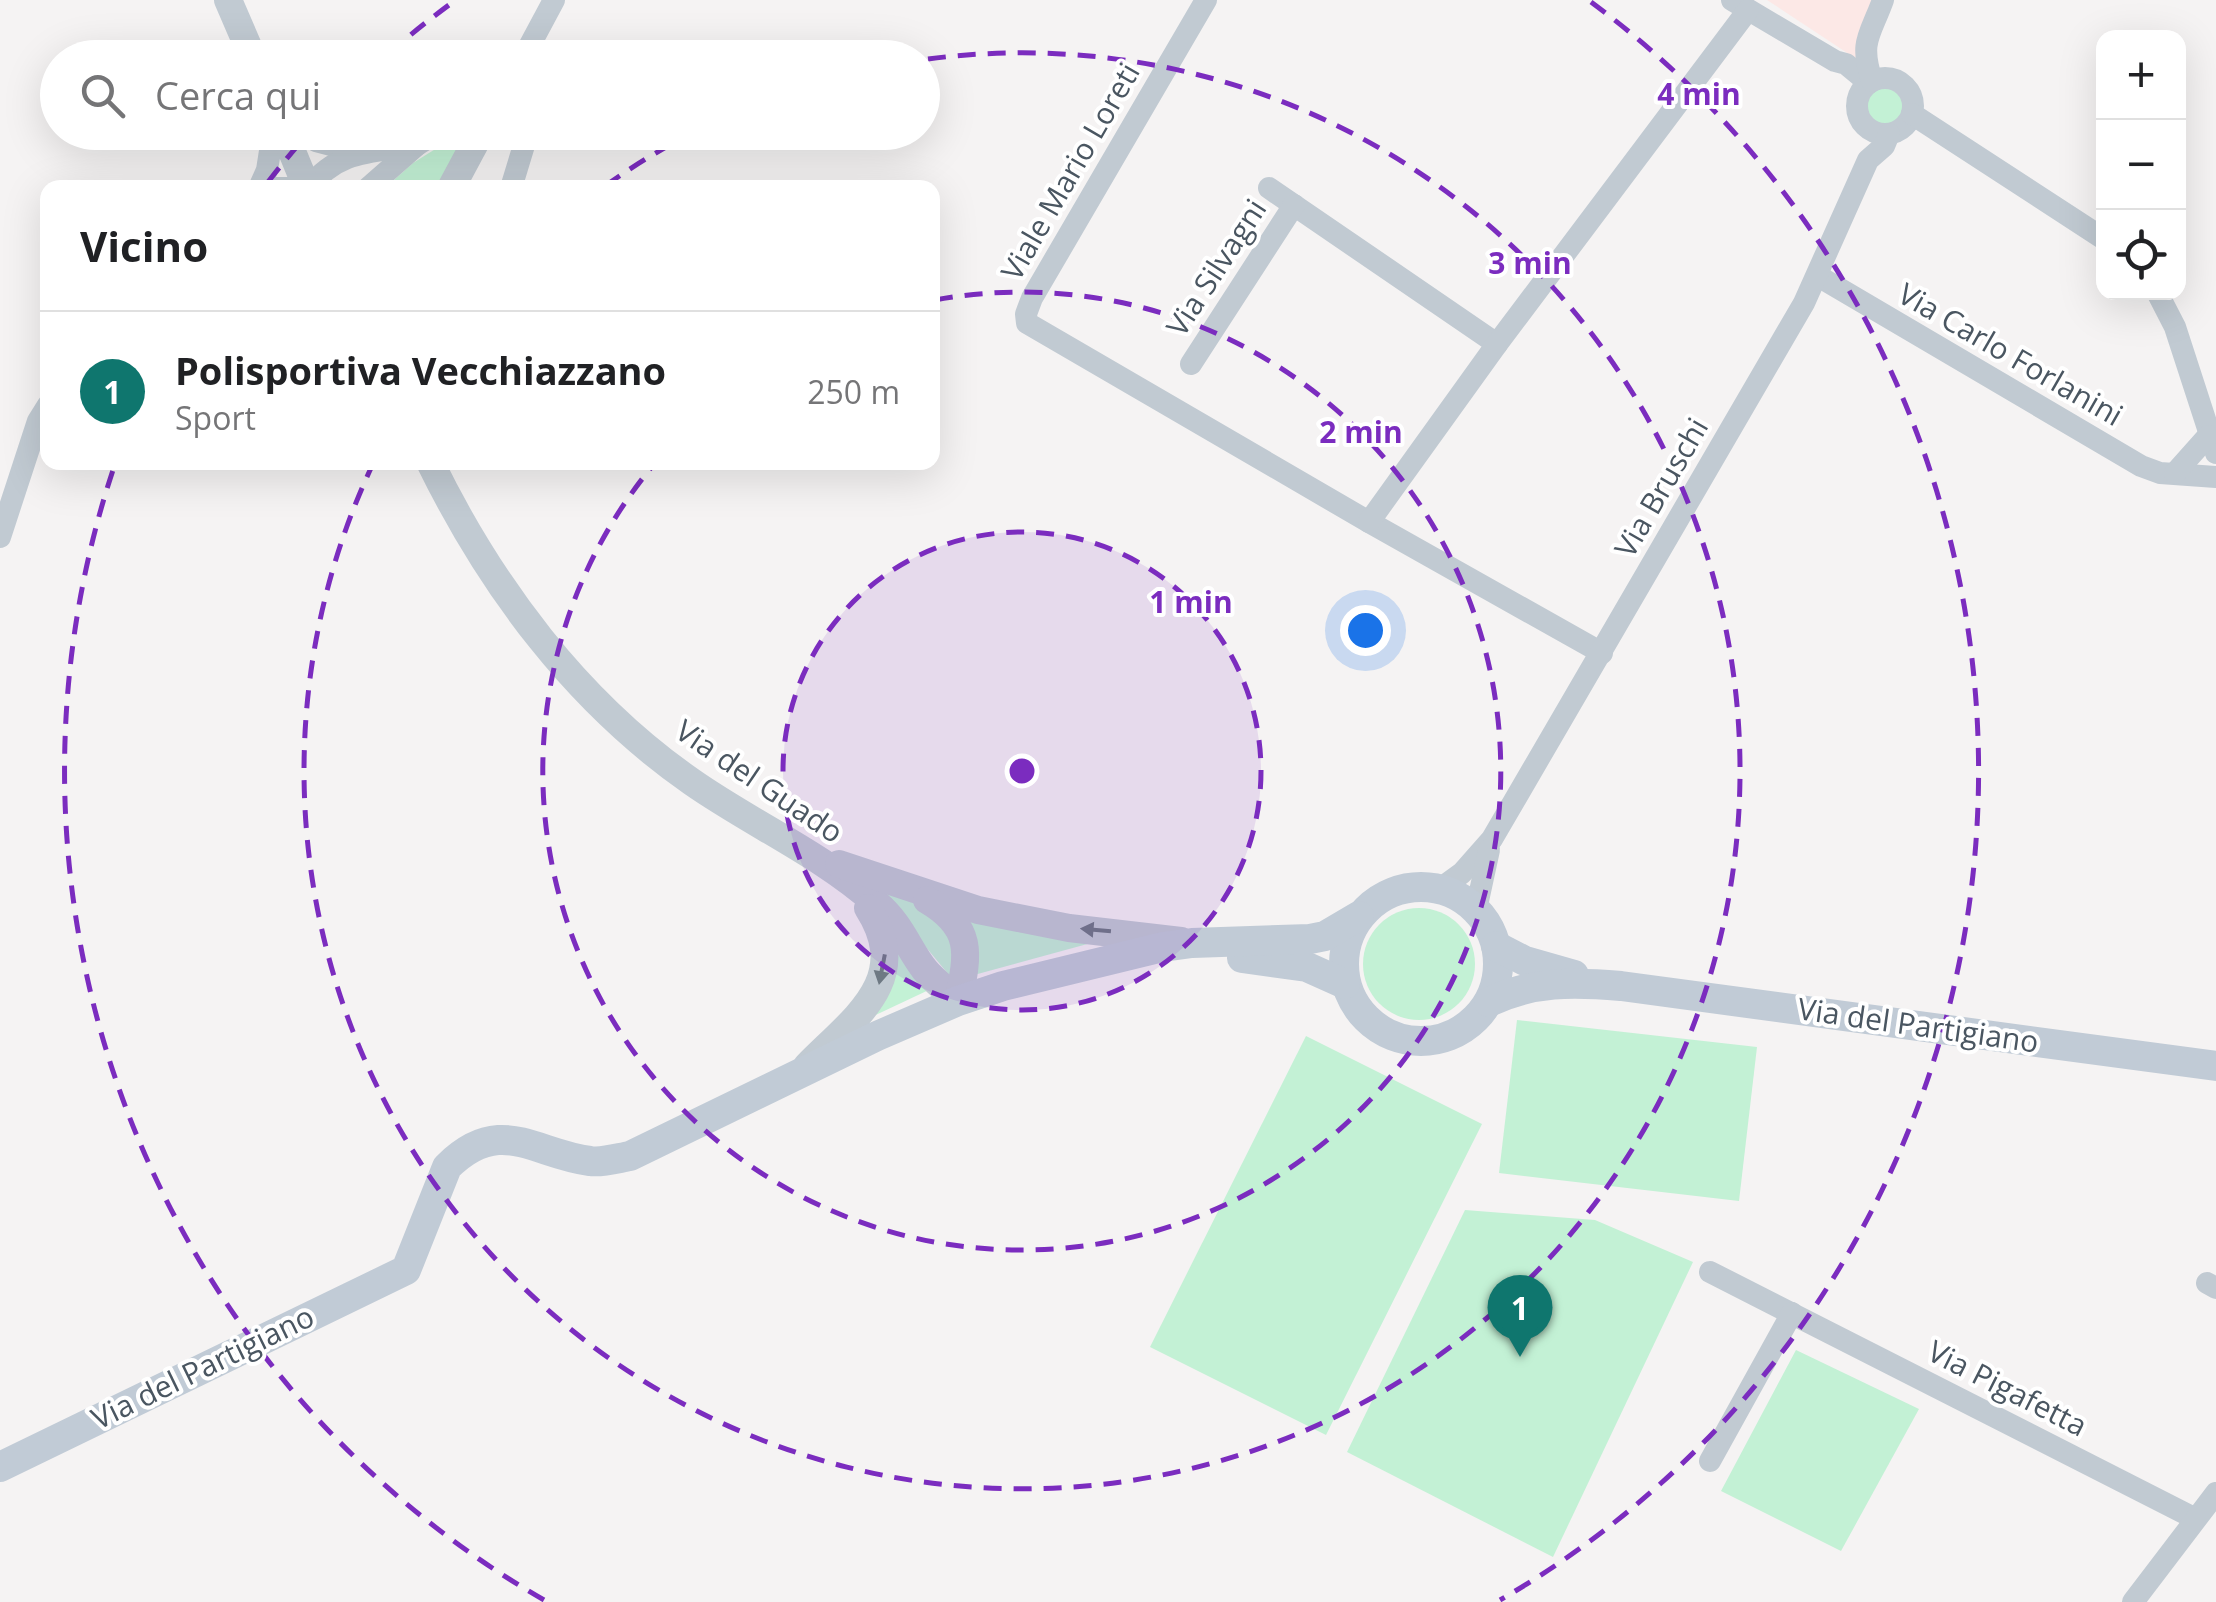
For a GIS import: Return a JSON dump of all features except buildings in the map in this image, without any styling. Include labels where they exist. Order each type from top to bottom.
[{"type":"main road","points":[[802,1072],[958,1001],[1003,986],[1192,943],[1310,940],[1325,936],[1359,916],[1376,900],[1396,890],[1417,886],[1460,896],[1489,926],[1499,965],[1489,1002],[1475,1020],[1456,1034],[1434,1041],[1411,1042],[1369,1023],[1354,1005],[1345,984],[1342,960],[1359,916]]},
{"type":"main road","name":"Via del Partigiano","points":[[1496,946],[1526,962],[1621,986]]},
{"type":"main road","points":[[1104,962],[1192,956],[1279,960],[1345,984]]},
{"type":"main road","name":"Via del Partigiano","points":[[1489,1002],[1533,985],[1621,986],[2216,1066]]},
{"type":"main road","name":"Via del Partigiano","points":[[0,1467],[406,1270],[440,1181],[460,1155],[484,1143],[527,1142],[592,1162],[630,1156],[802,1072]]},
{"type":"street","points":[[228,0],[245,40]]},
{"type":"street","points":[[536,40],[554,0]]},
{"type":"street","name":"Viale Mario Loreti","points":[[1206,0],[1032,298],[1028,323],[1602,653]]},
{"type":"street","points":[[1868,160],[1860,114],[1877,81],[1882,58],[1873,28],[1883,0]]},
{"type":"street","points":[[1369,522],[1740,5],[1834,61],[1909,92],[1912,114],[1904,127],[1889,134],[1875,132],[1860,114],[1834,61]]},
{"type":"street","points":[[1912,114],[2096,234]]},
{"type":"street","name":"Via Bruschi","points":[[1440,889],[1462,873],[1492,840],[1818,276],[1868,160],[1884,146],[1889,134]]},
{"type":"street","points":[[263,180],[271,150]]},
{"type":"street","points":[[291,150],[304,180]]},
{"type":"street","points":[[350,150],[365,154]]},
{"type":"street","points":[[314,180],[324,168],[344,157],[388,150]]},
{"type":"street","points":[[373,180],[411,150]]},
{"type":"street","points":[[455,180],[471,150]]},
{"type":"street","points":[[513,180],[523,150]]},
{"type":"street","name":"Via Silvagni","points":[[1269,188],[1497,344]]},
{"type":"street","name":"Via Silvagni","points":[[1191,364],[1294,205]]},
{"type":"street","name":"Via Carlo Forlanini","points":[[1818,276],[2140,466],[2160,473],[2216,477]]},
{"type":"street","points":[[2160,300],[2175,327],[2212,445],[2176,473]]},
{"type":"street","points":[[0,537],[40,418]]},
{"type":"street","name":"Via del Guado","points":[[434,470],[458,520],[516,609],[576,680],[641,742],[692,782],[808,852],[877,903],[905,934],[925,970],[958,1001]]},
{"type":"street","name":"Via Bruschi","points":[[1476,910],[1492,840]]},
{"type":"street","points":[[808,852],[906,887],[1021,919],[1192,943]]},
{"type":"street","points":[[802,1072],[867,1005],[882,981],[886,958],[882,936],[871,912],[849,882]]},
{"type":"street","points":[[906,887],[951,914],[964,940],[965,970],[958,1001]]},
{"type":"street","name":"Via Pigafetta","points":[[1710,1272],[2194,1518]]},
{"type":"street","points":[[1710,1460],[1792,1313]]},
{"type":"street","points":[[2133,1602],[2216,1493]]},
{"type":"shaded area","points":[[1767,0],[1872,0],[1870,68]]},
{"type":"green space","points":[[1884,88],[1897,94],[1903,107],[1897,120],[1884,126],[1871,120],[1865,107],[1871,94]]},
{"type":"green space","points":[[434,150],[460,150],[443,180],[394,180]]},
{"type":"green space","points":[[867,882],[933,908],[958,946],[954,981],[901,917]]},
{"type":"green space","points":[[1419,908],[1441,912],[1459,924],[1471,942],[1475,964],[1471,986],[1459,1004],[1441,1016],[1419,1020],[1397,1016],[1379,1004],[1367,986],[1363,964],[1367,942],[1379,924],[1397,912]]},
{"type":"green space","points":[[956,909],[1102,940],[974,975]]},
{"type":"green space","points":[[891,929],[933,988],[865,1020]]},
{"type":"green space","points":[[1517,1020],[1757,1047],[1739,1201],[1499,1173]]},
{"type":"green space","points":[[1306,1036],[1482,1124],[1326,1435],[1150,1347]]},
{"type":"green space","points":[[1465,1210],[1595,1220],[1693,1262],[1553,1557],[1347,1452]]},
{"type":"green space","points":[[1796,1350],[1919,1409],[1841,1551],[1721,1491]]},
{"type":"place","name":"Polisportiva Vecchiazzano","points":[[1520,1357]]}]
